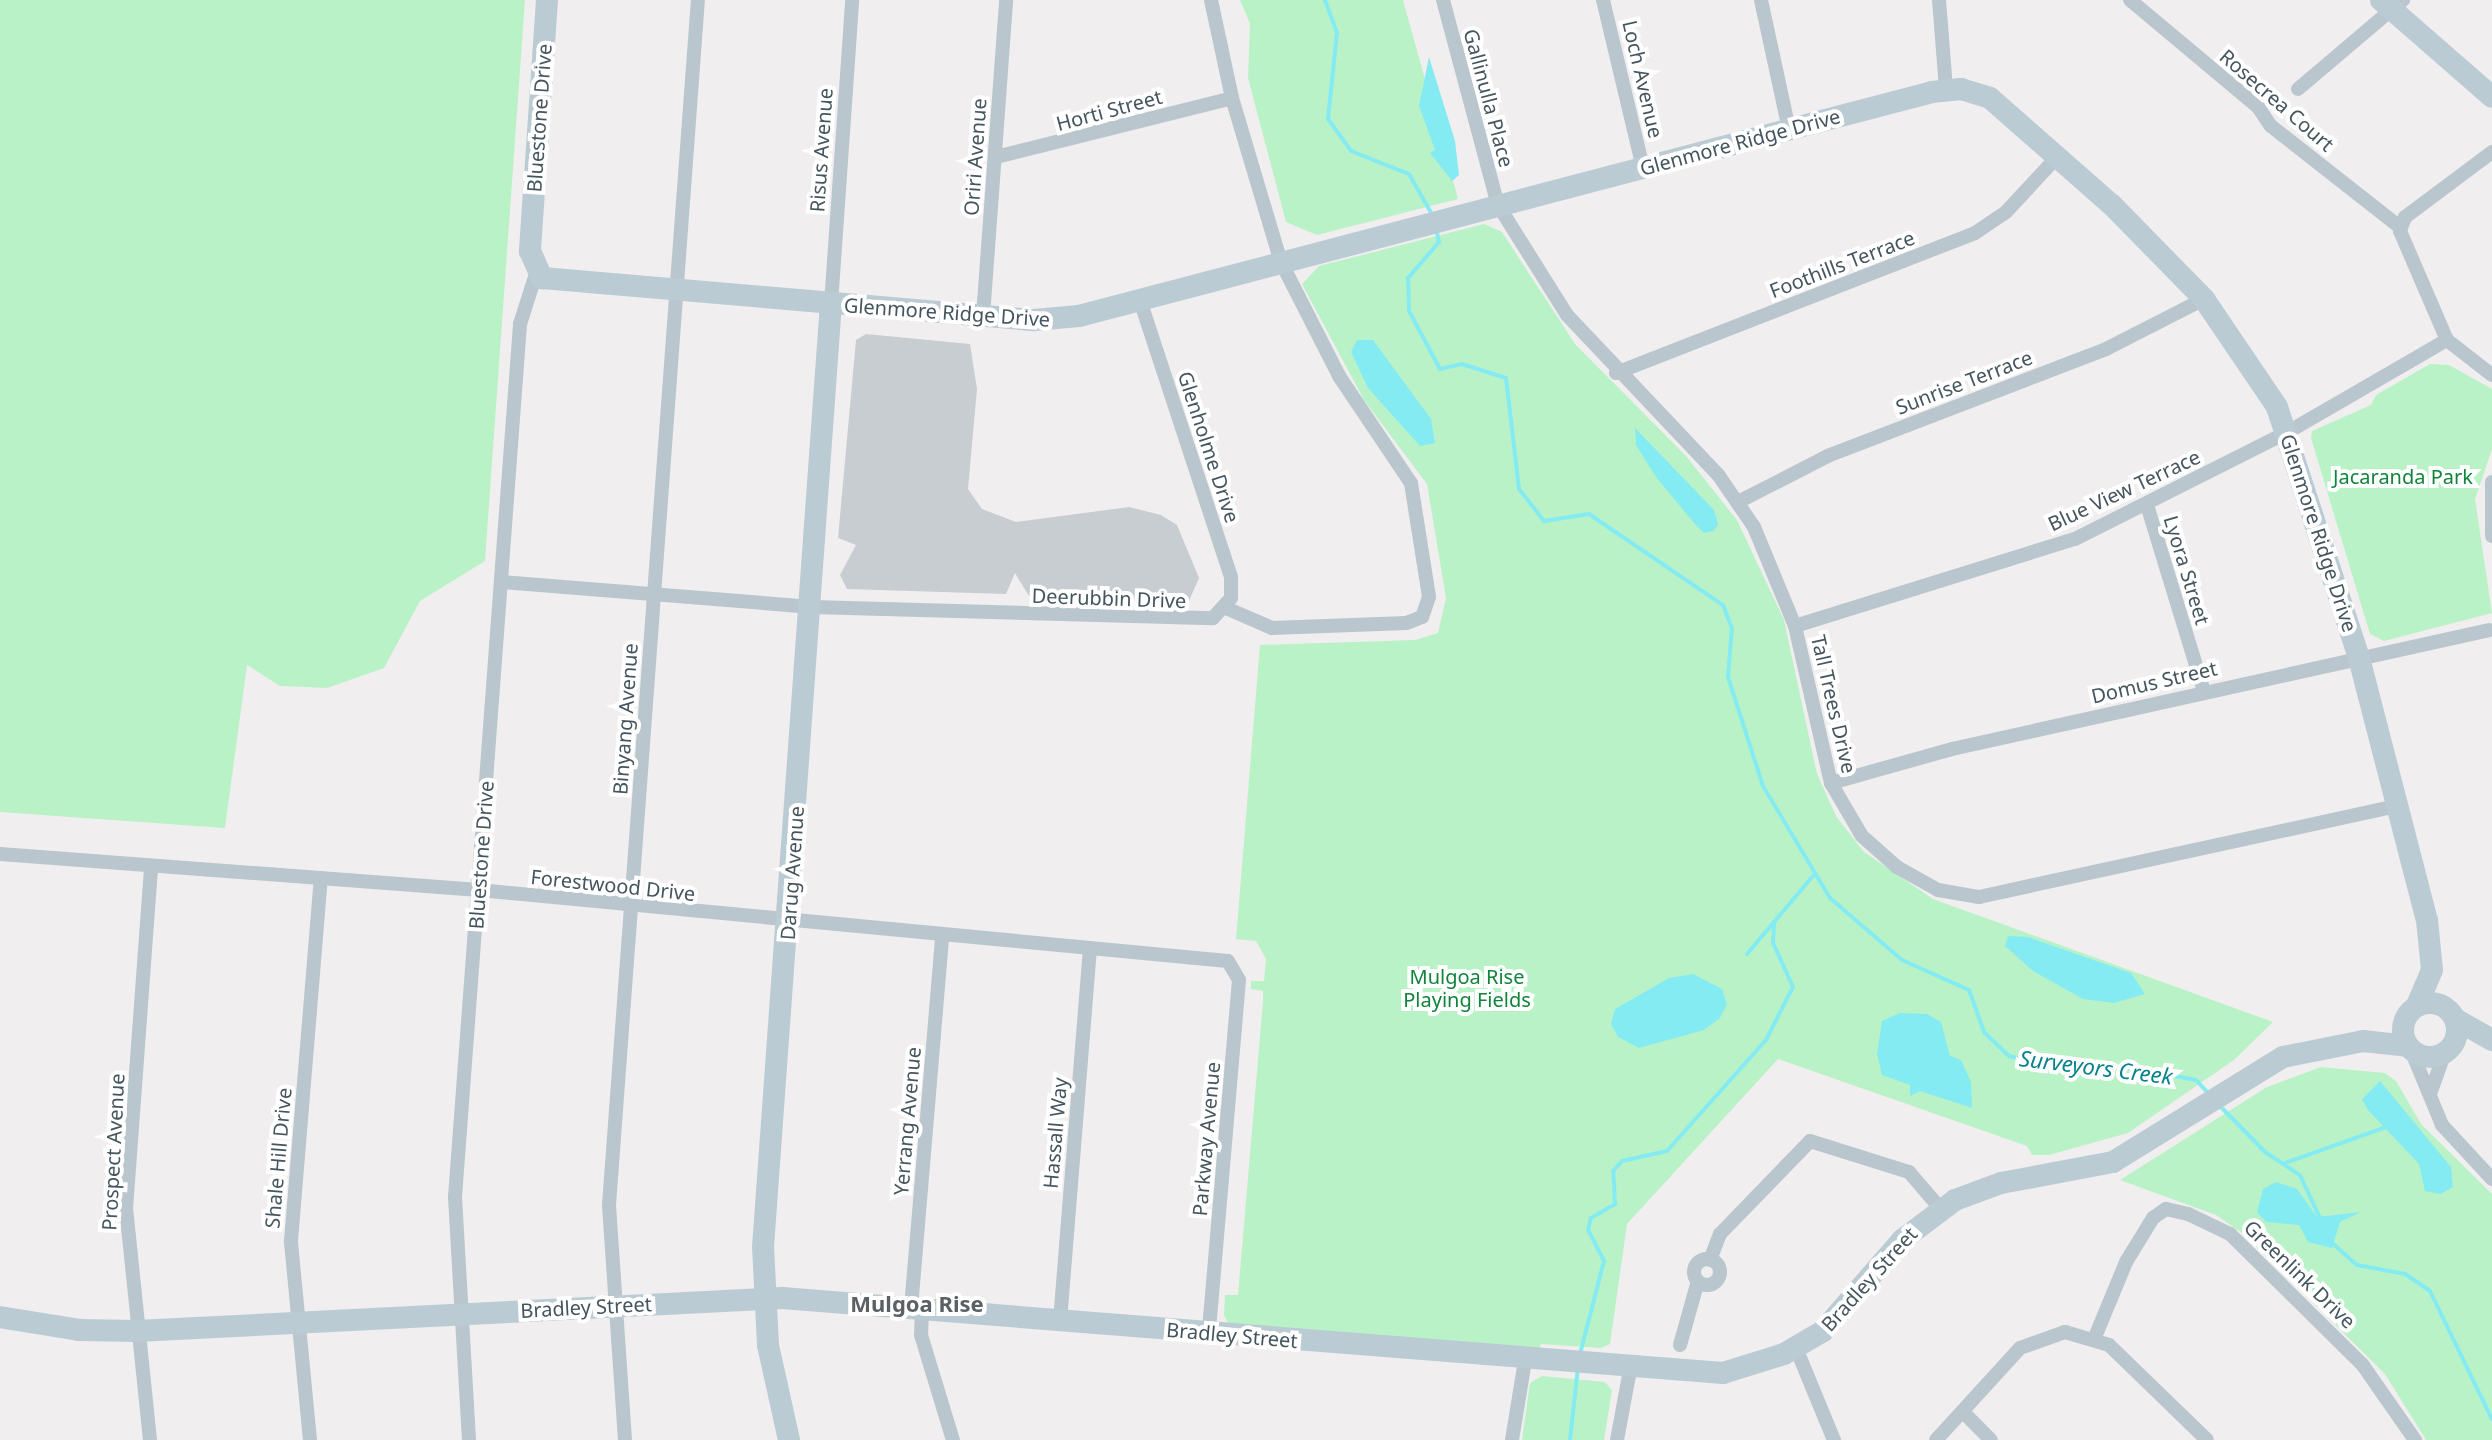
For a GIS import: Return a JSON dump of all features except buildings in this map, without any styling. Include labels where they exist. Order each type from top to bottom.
[{"type":"street","name":"Bluestone Drive","points":[[469,1440],[459,1314],[455,1197],[521,310],[536,274],[530,236],[547,0]]},
{"type":"street","name":"Binyang Avenue","points":[[625,1440],[613,1307],[609,1205],[698,0]]},
{"type":"street","name":"Risus Avenue","points":[[831,304],[852,0]]},
{"type":"street","name":"Oriri Avenue","points":[[983,316],[1006,0]]},
{"type":"street","points":[[1211,0],[1232,98],[1281,262],[1339,376],[1411,483],[1429,605],[1411,623],[1285,629],[1252,623],[1226,608]]},
{"type":"street","name":"Gallinulla Place","points":[[1443,0],[1498,205]]},
{"type":"street","name":"Loch Avenue","points":[[1603,0],[1643,168]]},
{"type":"street","points":[[1761,0],[1789,129]]},
{"type":"street","points":[[1939,0],[1946,89]]},
{"type":"street","name":"Rosecrea Court","points":[[2130,0],[2258,107],[2271,126],[2400,227]]},
{"type":"street","points":[[2298,89],[2392,3],[2492,97]]},
{"type":"street","name":"Glenmore Ridge Drive","points":[[536,274],[549,281],[983,316],[1064,319],[1946,89],[1990,98],[2058,156],[2204,299],[2245,355],[2288,432],[2359,658],[2430,934],[2432,970],[2451,1014]]},
{"type":"street","name":"Horti Street","points":[[996,157],[1232,98]]},
{"type":"street","points":[[2492,152],[2400,227],[2447,340],[2492,375]]},
{"type":"street","name":"Foothills Terrace","points":[[1616,373],[1975,233],[2006,212],[2058,156]]},
{"type":"street","name":"Tall Trees Drive","points":[[1498,205],[1552,294],[1616,373],[1692,446],[1738,502],[1773,564],[1795,626],[1831,783],[1862,836],[1897,867],[1938,890],[1979,897],[2398,806]]},
{"type":"street","name":"Sunrise Terrace","points":[[1738,502],[1830,455],[2106,349],[2204,299]]},
{"type":"street","name":"Glenholme Drive","points":[[1140,300],[1231,577],[1226,608]]},
{"type":"street","name":"Darug Avenue","points":[[789,1440],[764,1297],[831,304]]},
{"type":"street","name":"Blue View Terrace","points":[[1795,626],[2009,562],[2147,505],[2288,432],[2447,340]]},
{"type":"street","points":[[2492,482],[2492,536]]},
{"type":"street","name":"Lyora Street","points":[[2147,505],[2204,692]]},
{"type":"street","name":"Deerubbin Drive","points":[[502,582],[812,607],[1181,621],[1207,620],[1226,608]]},
{"type":"street","name":"Domus Street","points":[[1831,783],[2204,692],[2489,630]]},
{"type":"street","name":"Forestwood Drive","points":[[0,854],[479,890],[632,909],[1221,960]]},
{"type":"street","name":"Prospect Avenue","points":[[150,1440],[126,1209],[151,866]]},
{"type":"street","name":"Shale Hill Drive","points":[[310,1440],[294,1322],[293,1214],[321,878]]},
{"type":"street","name":"Yerrang Avenue","points":[[942,937],[916,1309],[953,1440]]},
{"type":"street","name":"Hassall Way","points":[[1060,1321],[1090,949]]},
{"type":"street","name":"Parkway Avenue","points":[[1209,1333],[1239,980],[1235,965],[1221,960]]},
{"type":"street","name":"Glenmore Ridge Drive","points":[[2411,1012],[2432,970]]},
{"type":"street","points":[[2492,1040],[2451,1014],[2411,1012],[2409,1048],[2448,1134],[2492,1179]]},
{"type":"street","name":"Bradley Street","points":[[0,1317],[79,1330],[137,1331],[764,1297],[1630,1370],[1723,1373],[1796,1348],[1836,1320],[1902,1240],[1940,1208],[1992,1185],[2113,1162],[2227,1088],[2283,1057],[2363,1041],[2411,1012]]},
{"type":"street","points":[[2430,1094],[2449,1048],[2451,1014]]},
{"type":"street","name":"Bradley Street","points":[[2363,1041],[2409,1048],[2426,1057],[2449,1048]]},
{"type":"street","points":[[2449,1048],[2492,1051]]},
{"type":"street","points":[[1680,1345],[1698,1281],[1696,1266],[1710,1260],[1720,1234],[1810,1141],[1909,1172],[1940,1208]]},
{"type":"street","name":"Greenlink Drive","points":[[2095,1337],[2122,1271],[2153,1218],[2176,1210],[2234,1237],[2373,1375],[2415,1440]]},
{"type":"street","points":[[1936,1440],[1964,1413],[2010,1357],[2036,1338],[2065,1332],[2095,1337],[2207,1440]]},
{"type":"street","points":[[1796,1348],[1834,1440]]},
{"type":"street","points":[[1512,1440],[1525,1361]]},
{"type":"street","points":[[1617,1440],[1630,1370]]},
{"type":"street","points":[[1964,1413],[1991,1440]]},
{"type":"green space","points":[[0,0],[525,0],[485,561],[420,601],[384,668],[327,688],[280,686],[247,665],[225,828],[0,812]]},
{"type":"green space","points":[[1240,0],[1403,0],[1458,199],[1317,235],[1286,222],[1248,78],[1250,24]]},
{"type":"green space","name":"Mulgoa Rise Playing Fields","points":[[1484,224],[1502,232],[1575,344],[1686,456],[1737,520],[1784,620],[1817,774],[1836,816],[1864,852],[1933,899],[2273,1022],[2234,1060],[2128,1133],[2049,1155],[2032,1155],[2027,1146],[1778,1059],[1627,1224],[1610,1344],[1601,1348],[1541,1344],[1539,1352],[1228,1323],[1224,1315],[1225,1295],[1238,1295],[1263,1001],[1263,991],[1251,989],[1251,981],[1264,981],[1266,959],[1256,941],[1236,939],[1260,645],[1415,640],[1438,633],[1446,598],[1427,484],[1364,400],[1302,284],[1319,266]]},
{"type":"green space","name":"Jacaranda Park","points":[[2430,364],[2449,365],[2492,389],[2492,449],[2475,499],[2492,613],[2384,641],[2370,634],[2311,438],[2312,431],[2371,405],[2376,395]]},
{"type":"green space","points":[[2321,1067],[2385,1073],[2396,1081],[2421,1124],[2492,1194],[2492,1440],[2426,1440],[2385,1374],[2245,1235],[2216,1215],[2120,1180],[2267,1087]]},
{"type":"green space","points":[[1542,1376],[1605,1382],[1612,1390],[1604,1440],[1522,1440],[1530,1383]]},
{"type":"water","points":[[1429,57],[1455,141],[1459,175],[1452,181],[1430,153],[1435,150],[1419,106]]},
{"type":"water","points":[[1357,340],[1373,340],[1431,419],[1435,443],[1420,446],[1368,388],[1351,352]]},
{"type":"water","points":[[1635,428],[1714,510],[1718,525],[1713,531],[1704,533],[1656,477],[1636,445]]},
{"type":"water","points":[[2008,936],[2028,937],[2131,973],[2145,994],[2114,1003],[2083,999],[2033,971],[2005,946]]},
{"type":"water","points":[[1693,974],[1722,989],[1727,1004],[1720,1018],[1704,1030],[1639,1048],[1618,1037],[1611,1024],[1615,1009],[1669,978]]},
{"type":"water","points":[[1900,1013],[1927,1014],[1941,1022],[1950,1056],[1961,1060],[1971,1082],[1972,1108],[1920,1091],[1910,1096],[1910,1085],[1882,1075],[1877,1054],[1882,1021]]},
{"type":"water","points":[[2380,1081],[2451,1167],[2453,1187],[2441,1194],[2425,1191],[2419,1164],[2368,1110],[2362,1099]]},
{"type":"water","points":[[2276,1182],[2297,1189],[2317,1217],[2361,1212],[2340,1222],[2332,1248],[2308,1242],[2299,1225],[2266,1222],[2257,1212],[2263,1189]]},
{"type":"waterway","name":"Surveyors Creek","points":[[1325,0],[1337,33],[1328,119],[1351,151],[1409,174],[1433,216]]},
{"type":"waterway","name":"Surveyors Creek","points":[[1436,228],[1439,242],[1408,278],[1409,311],[1440,369],[1462,364],[1506,378],[1519,489],[1544,521],[1589,514],[1723,605],[1732,628],[1728,677],[1763,786],[1830,898],[1902,960],[1969,990],[1984,1032],[2009,1056],[2049,1066],[2130,1068],[2196,1080],[2208,1093]]},
{"type":"waterway","points":[[1747,954],[1813,876]]},
{"type":"waterway","points":[[1580,1354],[1604,1261],[1588,1230],[1591,1218],[1615,1204],[1613,1171],[1622,1161],[1667,1151],[1766,1040],[1793,987],[1773,943],[1774,922]]},
{"type":"waterway","name":"Surveyors Creek","points":[[2220,1106],[2265,1152],[2300,1175],[2320,1218]]},
{"type":"waterway","points":[[2285,1163],[2384,1128]]},
{"type":"waterway","name":"Surveyors Creek","points":[[2330,1241],[2357,1265],[2405,1274],[2430,1291],[2492,1419]]},
{"type":"waterway","points":[[1570,1440],[1578,1367]]},
{"type":"district","name":"Mulgoa Rise","points":[[917,1304]]}]
